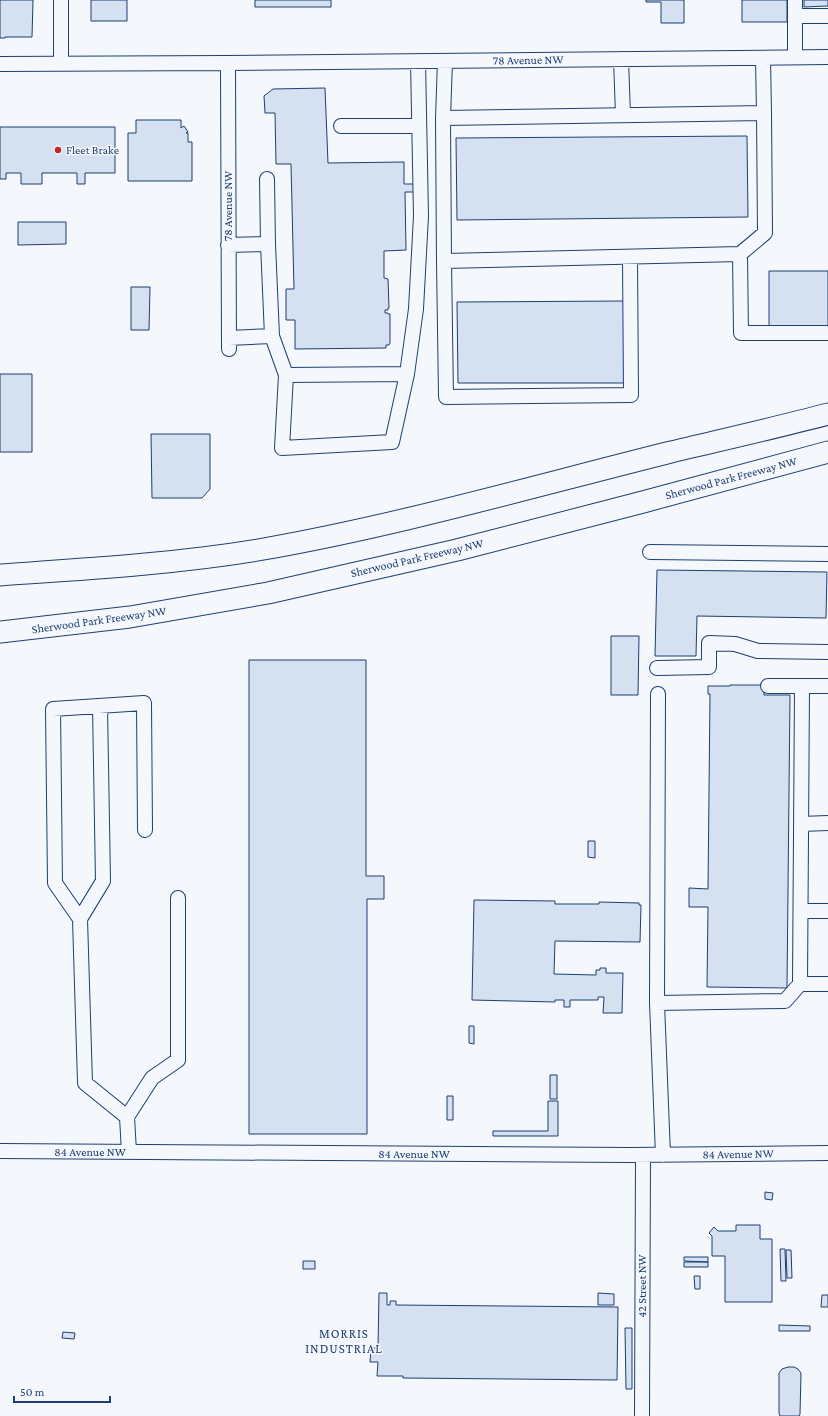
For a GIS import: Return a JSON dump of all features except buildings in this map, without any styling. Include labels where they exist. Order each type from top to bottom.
[{"type":"highway","points":[[0,575],[151,563],[255,550],[320,539],[382,526],[525,491],[659,455],[828,414]]},
{"type":"highway","name":"Sherwood Park Freeway NW","points":[[0,632],[130,618],[268,593],[456,550],[643,502],[828,452]]},
{"type":"street","points":[[61,0],[61,64]]},
{"type":"street","points":[[795,0],[795,57]]},
{"type":"street","points":[[795,16],[828,16]]},
{"type":"street","name":"78 Avenue NW","points":[[0,64],[828,57]]},
{"type":"street","points":[[444,262],[740,254],[765,234],[763,58]]},
{"type":"street","points":[[622,59],[623,115]]},
{"type":"street","points":[[267,179],[272,336],[286,375],[282,448],[392,442],[407,374],[416,309],[421,216],[418,61]]},
{"type":"street","points":[[445,61],[443,118],[446,397],[631,395],[630,257]]},
{"type":"street","name":"78 Avenue NW","points":[[228,63],[229,344],[272,336]]},
{"type":"street","points":[[443,118],[764,113]]},
{"type":"street","points":[[340,126],[419,126]]},
{"type":"street","points":[[228,245],[268,244]]},
{"type":"street","points":[[740,254],[741,334],[828,334]]},
{"type":"street","points":[[286,375],[407,374]]},
{"type":"street","points":[[650,552],[828,554]]},
{"type":"street","points":[[657,668],[709,667],[709,643],[735,644],[758,651],[828,652]]},
{"type":"street","points":[[768,686],[828,686]]},
{"type":"street","points":[[657,1003],[785,1001],[800,984],[802,686]]},
{"type":"street","points":[[658,694],[657,1003],[664,1155]]},
{"type":"street","points":[[80,919],[55,883],[53,709],[144,702],[145,830]]},
{"type":"street","points":[[100,706],[103,880],[80,919],[85,1083],[128,1117]]},
{"type":"street","points":[[801,824],[828,824]]},
{"type":"street","points":[[129,1152],[128,1117],[152,1078],[178,1060],[178,898]]},
{"type":"street","points":[[801,911],[828,911]]},
{"type":"street","points":[[800,984],[828,984]]},
{"type":"street","name":"84 Avenue NW","points":[[0,1151],[643,1155],[828,1153]]},
{"type":"street","name":"42 Street NW","points":[[642,1416],[643,1155]]},
{"type":"place","name":"Fleet Brake","points":[[58,150]]},
{"type":"district","name":"MORRIS INDUSTRIAL","points":[[344,1340]]}]
